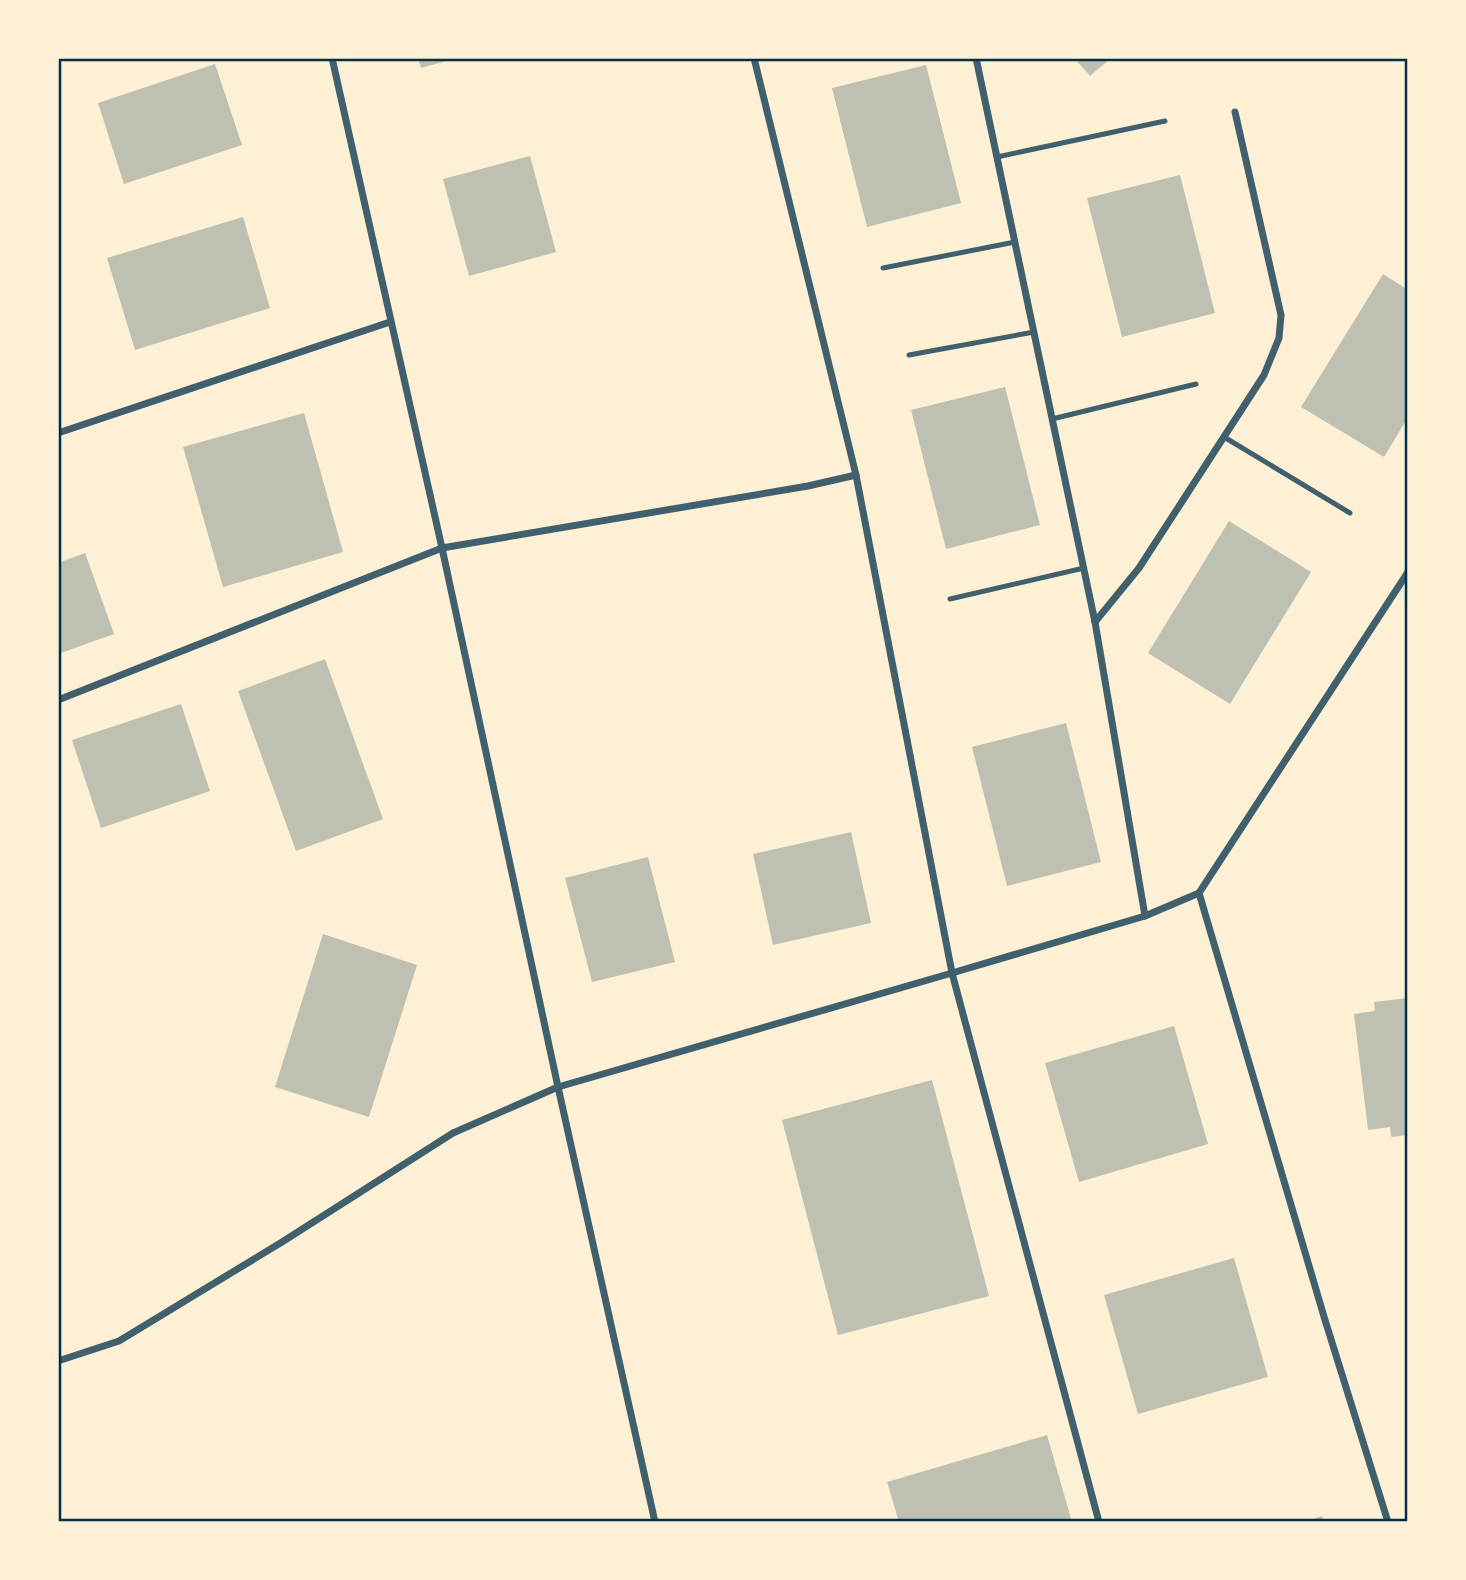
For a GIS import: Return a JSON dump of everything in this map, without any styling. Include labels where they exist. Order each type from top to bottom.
[{"type":"street","points":[[332,58],[655,1522]]},
{"type":"street","points":[[754,58],[856,475],[951,974],[1099,1522]]},
{"type":"street","points":[[976,58],[1095,622],[1145,915]]},
{"type":"street","points":[[1095,622],[1139,568],[1224,437],[1264,375],[1279,338],[1281,315],[1236,112]]},
{"type":"street","points":[[58,433],[390,322]]},
{"type":"street","points":[[58,700],[442,548],[808,486],[856,475]]},
{"type":"street","points":[[58,1361],[119,1341],[282,1242],[453,1133],[558,1087],[951,974],[1145,915],[1199,893],[1408,572]]},
{"type":"street","points":[[1199,893],[1325,1320],[1388,1522]]},
{"type":"lane","points":[[998,157],[1165,121]]},
{"type":"lane","points":[[883,268],[1015,242]]},
{"type":"lane","points":[[909,355],[1034,332]]},
{"type":"lane","points":[[1052,419],[1196,384]]},
{"type":"lane","points":[[1224,437],[1350,513]]},
{"type":"lane","points":[[950,599],[1084,568]]},
{"type":"building","points":[[418,58],[454,58],[454,59],[421,68]]},
{"type":"building","points":[[1074,58],[1111,58],[1090,76]]},
{"type":"building","points":[[215,64],[242,145],[124,184],[98,103]]},
{"type":"building","points":[[926,65],[961,203],[867,227],[832,88]]},
{"type":"building","points":[[530,156],[556,252],[469,276],[443,179]]},
{"type":"building","points":[[1180,175],[1215,313],[1122,337],[1087,198]]},
{"type":"building","points":[[243,217],[270,308],[135,350],[107,258]]},
{"type":"building","points":[[1383,274],[1408,290],[1408,417],[1384,457],[1301,407]]},
{"type":"building","points":[[1005,387],[1040,525],[946,549],[911,410]]},
{"type":"building","points":[[304,413],[343,552],[223,587],[183,447]]},
{"type":"building","points":[[1229,521],[1311,572],[1230,704],[1148,653]]},
{"type":"building","points":[[85,553],[114,634],[58,654],[58,563]]},
{"type":"building","points":[[325,659],[383,819],[296,851],[238,691]]},
{"type":"building","points":[[181,704],[210,791],[101,828],[72,740]]},
{"type":"building","points":[[1066,723],[1101,862],[1007,886],[972,747]]},
{"type":"building","points":[[851,832],[871,923],[773,945],[753,854]]},
{"type":"building","points":[[648,857],[675,962],[592,982],[565,878]]},
{"type":"building","points":[[323,934],[417,965],[369,1117],[275,1087]]},
{"type":"building","points":[[1408,998],[1408,1135],[1391,1137],[1390,1127],[1368,1130],[1354,1014],[1375,1011],[1374,1002]]},
{"type":"building","points":[[1174,1026],[1208,1144],[1079,1182],[1045,1063]]},
{"type":"building","points":[[932,1080],[989,1296],[838,1335],[782,1120]]},
{"type":"building","points":[[1234,1258],[1268,1377],[1138,1414],[1104,1295]]},
{"type":"building","points":[[1047,1435],[1072,1522],[899,1522],[887,1482]]},
{"type":"building","points":[[1322,1516],[1324,1522],[1305,1522]]}]
